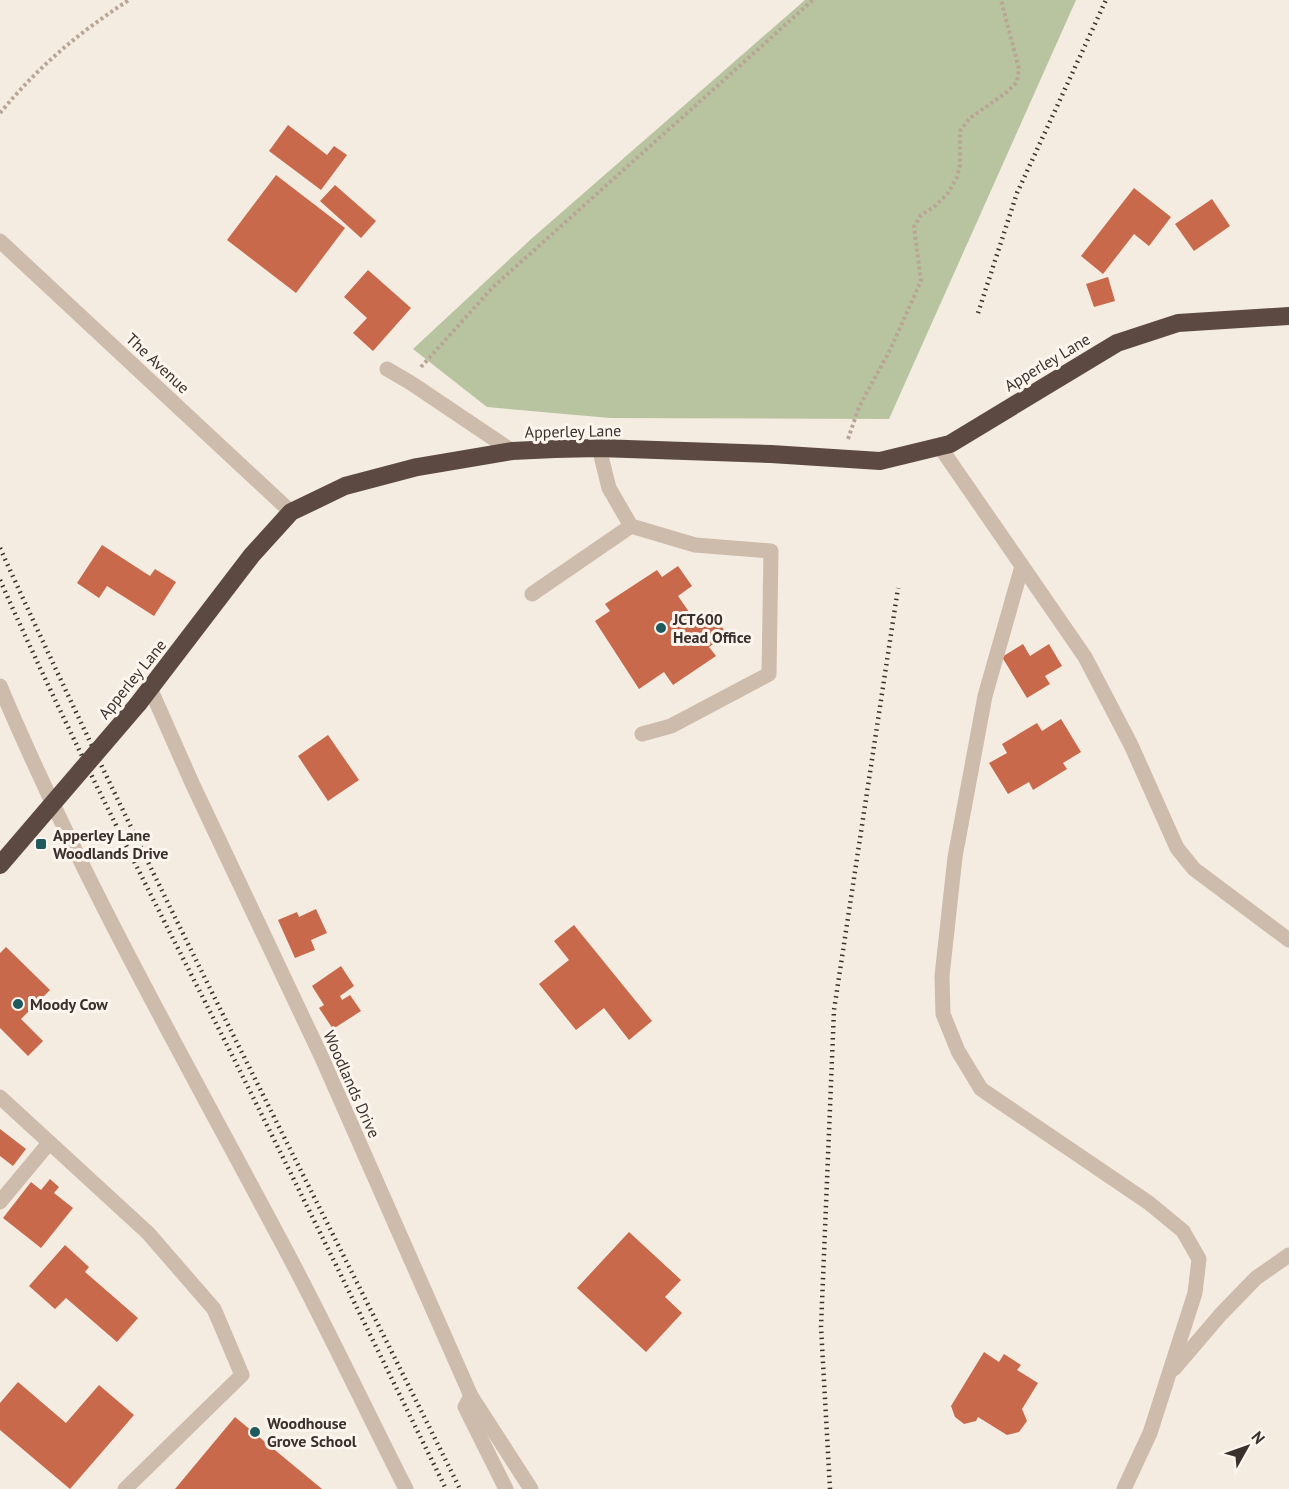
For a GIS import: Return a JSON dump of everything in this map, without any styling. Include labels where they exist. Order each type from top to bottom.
[{"type":"highway","name":"Apperley Lane","points":[[0,865],[138,704],[252,555],[291,512],[345,486],[417,467],[512,452],[599,448],[880,461],[950,444],[1117,343],[1178,323],[1289,316]]},
{"type":"street","name":"The Avenue","points":[[0,241],[291,512]]},
{"type":"street","points":[[387,369],[411,382],[512,452]]},
{"type":"street","points":[[940,447],[1085,657],[1131,745],[1177,848],[1194,869],[1289,940]]},
{"type":"street","points":[[599,448],[609,488],[631,526],[696,545],[771,551],[769,674],[671,726],[642,734]]},
{"type":"street","points":[[532,594],[631,526]]},
{"type":"street","points":[[1022,566],[985,696],[956,857],[942,976],[944,1014],[958,1051],[981,1089],[1149,1203],[1183,1231],[1199,1259],[1195,1293],[1150,1433],[1124,1489]]},
{"type":"street","points":[[0,686],[30,756],[105,914],[291,1260],[406,1489]]},
{"type":"street","name":"Woodlands Drive","points":[[150,688],[322,1058],[471,1396],[531,1489]]},
{"type":"street","points":[[0,1097],[148,1233],[214,1309],[242,1375],[125,1489]]},
{"type":"street","points":[[0,1202],[49,1143]]},
{"type":"street","points":[[1168,1376],[1221,1314],[1256,1278],[1289,1255]]},
{"type":"street","points":[[471,1396],[465,1407],[506,1489]]},
{"type":"path","points":[[0,113],[20,88],[60,49],[129,0]]},
{"type":"path","points":[[411,382],[429,358],[493,287],[813,0]]},
{"type":"path","points":[[841,459],[859,407],[890,350],[921,281],[914,227],[921,215],[934,207],[948,193],[957,177],[960,165],[960,131],[970,118],[1007,92],[1017,82],[1019,69],[1001,0]]},
{"type":"green space","points":[[805,0],[1076,0],[889,419],[610,418],[487,407],[413,349],[530,240]]},
{"type":"building","points":[[288,125],[327,155],[334,146],[347,155],[321,190],[269,151]]},
{"type":"building","points":[[276,175],[345,228],[296,293],[227,240]]},
{"type":"building","points":[[335,185],[376,221],[361,238],[320,201]]},
{"type":"building","points":[[1134,188],[1171,217],[1149,246],[1134,234],[1103,274],[1081,256]]},
{"type":"building","points":[[1212,199],[1230,226],[1194,251],[1175,224]]},
{"type":"building","points":[[368,270],[411,308],[373,351],[353,333],[367,318],[344,297]]},
{"type":"building","points":[[1108,277],[1115,301],[1094,307],[1086,284]]},
{"type":"building","points":[[102,545],[150,576],[155,569],[176,582],[154,616],[107,586],[99,598],[77,583]]},
{"type":"building","name":"JCT600 Head Office","points":[[678,566],[692,586],[678,596],[696,622],[712,611],[727,635],[709,647],[716,656],[673,685],[664,672],[639,689],[595,621],[610,611],[605,604],[657,570],[662,577]]},
{"type":"building","points":[[1023,644],[1030,656],[1049,644],[1062,666],[1045,676],[1050,684],[1027,698],[1002,657]]},
{"type":"building","points":[[1061,719],[1081,752],[1063,763],[1067,769],[1033,790],[1029,782],[1008,794],[989,763],[1007,753],[1002,744],[1037,723],[1042,731]]},
{"type":"building","points":[[328,735],[359,780],[328,801],[298,756]]},
{"type":"building","points":[[316,909],[327,933],[311,940],[315,950],[295,958],[278,920],[297,912],[299,917]]},
{"type":"building","points":[[574,925],[652,1021],[629,1040],[604,1008],[576,1030],[539,984],[569,960],[554,941]]},
{"type":"building","name":"Moody Cow","points":[[6,947],[50,990],[21,1019],[43,1041],[28,1056],[0,1028],[0,953]]},
{"type":"building","points":[[341,966],[354,986],[340,996],[342,1000],[350,995],[361,1011],[333,1029],[319,1008],[324,1005],[312,986]]},
{"type":"building","points":[[0,1129],[26,1149],[13,1166],[0,1156]]},
{"type":"building","points":[[50,1179],[59,1187],[54,1193],[73,1208],[41,1248],[3,1218],[31,1182],[41,1190]]},
{"type":"building","points":[[629,1232],[681,1280],[665,1297],[682,1313],[646,1352],[577,1288]]},
{"type":"building","points":[[65,1245],[89,1267],[85,1272],[138,1318],[117,1342],[66,1298],[55,1309],[29,1286]]},
{"type":"building","points":[[984,1352],[999,1362],[1004,1354],[1021,1365],[1017,1370],[1038,1383],[1022,1409],[1027,1421],[1019,1432],[1007,1435],[978,1417],[976,1421],[964,1424],[955,1417],[951,1406]]},
{"type":"building","points":[[18,1382],[66,1423],[99,1385],[134,1415],[70,1489],[0,1430],[0,1403]]},
{"type":"building","points":[[235,1417],[322,1489],[175,1489]]},
{"type":"railway","points":[[978,313],[1017,193],[1106,0]]},
{"type":"railway","points":[[0,548],[168,903],[460,1489]]},
{"type":"railway","points":[[0,580],[83,758],[446,1489]]},
{"type":"railway","points":[[830,1489],[821,1327],[834,1010],[898,588]]},
{"type":"place","name":"JCT600 Head Office","points":[[661,628]]},
{"type":"place","name":"Apperley Lane Woodlands Drive","points":[[41,844]]},
{"type":"place","name":"Moody Cow","points":[[18,1004]]},
{"type":"place","name":"Woodhouse Grove School","points":[[255,1432]]}]
